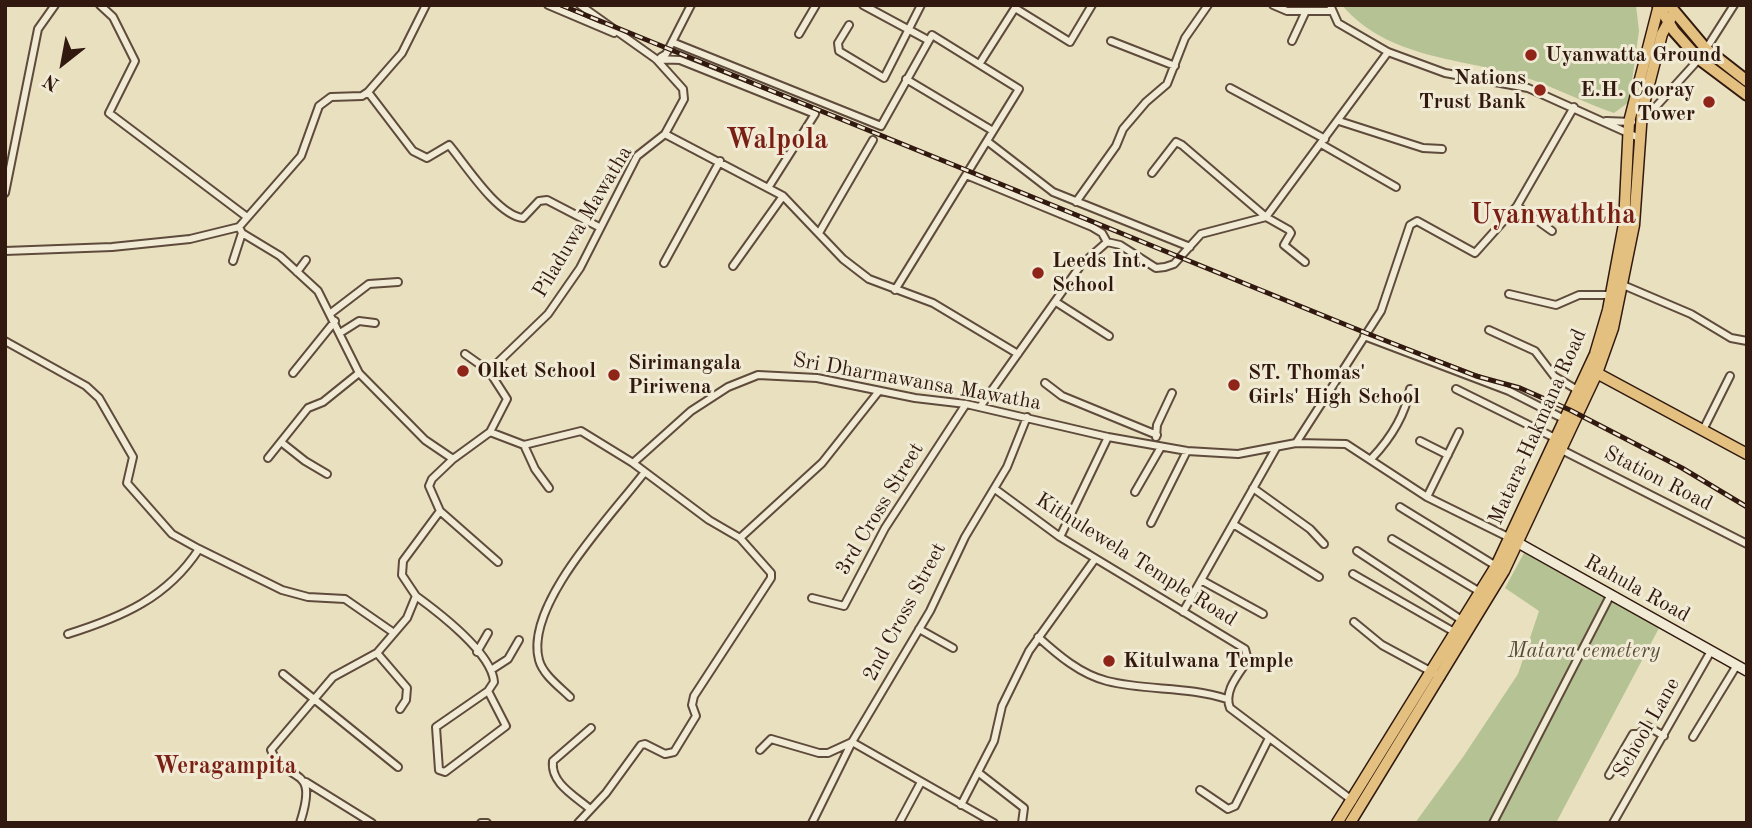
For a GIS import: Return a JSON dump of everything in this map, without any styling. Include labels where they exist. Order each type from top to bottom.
[{"type":"highway","points":[[1659,5],[1671,13],[1706,49],[1747,81]]},
{"type":"highway","points":[[1671,13],[1674,31],[1699,59],[1747,95]]},
{"type":"main road","name":"Matara-Hakmana Road","points":[[1558,443],[1579,391],[1593,371],[1601,339],[1625,224],[1629,122],[1659,5]]},
{"type":"main road","name":"Matara-Hakmana Road","points":[[1350,823],[1514,541],[1558,443],[1609,343],[1634,225],[1641,123],[1671,13]]},
{"type":"main road","points":[[1593,371],[1747,454]]},
{"type":"main road","name":"Matara-Hakmana Road","points":[[1337,823],[1437,674],[1463,621],[1514,541]]},
{"type":"main road","name":"Rahula Road","points":[[1514,541],[1747,671]]},
{"type":"street","points":[[5,193],[38,29],[55,5]]},
{"type":"street","points":[[233,261],[247,217],[301,156],[319,106],[331,97],[362,96],[368,92],[402,53],[426,5]]},
{"type":"street","points":[[548,5],[623,37],[656,59],[680,60],[815,114],[768,188]]},
{"type":"street","points":[[580,5],[656,59]]},
{"type":"street","points":[[656,59],[666,54],[691,5]]},
{"type":"street","points":[[799,34],[816,5]]},
{"type":"street","points":[[863,5],[926,39],[936,36],[1018,89],[895,290]]},
{"type":"street","points":[[849,25],[838,43],[839,51],[884,78],[921,5]]},
{"type":"street","points":[[980,63],[1015,8],[1070,42],[1092,5]]},
{"type":"street","points":[[1076,202],[1116,146],[1123,129],[1146,102],[1167,84],[1185,38],[1208,5]]},
{"type":"street","points":[[1273,5],[1287,11],[1305,13],[1330,8],[1338,23],[1348,31],[1388,52],[1445,73],[1528,88],[1639,138]]},
{"type":"street","points":[[1706,49],[1734,5]]},
{"type":"street","points":[[102,6],[113,17],[135,61],[109,113],[247,217]]},
{"type":"street","points":[[1292,41],[1305,13]]},
{"type":"street","points":[[672,42],[881,126],[926,39]]},
{"type":"street","points":[[1111,41],[1175,66]]},
{"type":"street","points":[[966,175],[1092,227],[1102,233],[1107,242],[1120,245],[1156,268],[1174,264],[1201,234],[1266,217],[1388,52]]},
{"type":"street","name":"Piladuwa Mawatha","points":[[489,371],[548,314],[580,268],[637,156],[665,134],[684,99],[682,89],[656,59]]},
{"type":"street","points":[[1606,121],[1641,123],[1699,59]]},
{"type":"street","points":[[906,79],[993,131]]},
{"type":"street","points":[[1230,88],[1395,187]]},
{"type":"street","points":[[368,92],[413,152],[427,158],[449,145],[497,203],[517,217],[523,218],[539,201],[547,200],[599,227]]},
{"type":"street","points":[[1296,443],[1381,311],[1410,225],[1417,221],[1475,253],[1517,206],[1574,107]]},
{"type":"street","points":[[1339,121],[1423,148],[1442,149]]},
{"type":"street","points":[[665,134],[783,196],[859,272],[895,290],[933,303],[1018,354]]},
{"type":"street","points":[[819,233],[873,140]]},
{"type":"street","points":[[987,141],[1054,192],[1190,247]]},
{"type":"street","points":[[1152,173],[1176,142],[1266,217],[1291,233],[1284,245],[1305,262]]},
{"type":"street","points":[[664,263],[720,161]]},
{"type":"street","points":[[733,266],[783,196]]},
{"type":"street","points":[[1517,206],[1552,231]]},
{"type":"street","points":[[5,251],[112,247],[190,239],[241,230],[280,256],[318,291],[359,373],[425,440],[453,459]]},
{"type":"street","points":[[980,407],[1081,265],[1107,242]]},
{"type":"street","points":[[297,272],[306,260]]},
{"type":"street","points":[[331,313],[369,284],[398,282]]},
{"type":"street","points":[[1623,285],[1691,314],[1731,338],[1747,341]]},
{"type":"street","points":[[1510,294],[1556,305],[1579,295],[1611,295]]},
{"type":"street","points":[[1056,302],[1109,336]]},
{"type":"street","points":[[293,373],[334,321]]},
{"type":"street","points":[[340,334],[359,321],[375,323]]},
{"type":"street","points":[[1489,330],[1535,351],[1553,376],[1579,391]]},
{"type":"street","points":[[1364,337],[1509,391],[1566,419]]},
{"type":"street","points":[[5,341],[72,376],[99,398],[133,457],[127,483],[172,534],[282,590],[308,597],[345,598],[394,633]]},
{"type":"street","points":[[465,354],[489,371],[507,399],[490,432]]},
{"type":"street","points":[[268,458],[308,408],[323,402],[359,373]]},
{"type":"street","name":"Sri Dharmawansa Mawatha","points":[[633,463],[691,411],[729,387],[758,374],[817,378],[879,391],[967,404],[1108,437],[1187,451],[1238,454],[1296,443],[1346,444],[1372,458],[1427,498],[1514,541]]},
{"type":"street","points":[[1703,430],[1730,376]]},
{"type":"street","points":[[1045,383],[1062,396],[1157,435]]},
{"type":"street","points":[[1372,458],[1387,442],[1407,401],[1409,389]]},
{"type":"street","name":"Station Road","points":[[1456,389],[1747,544]]},
{"type":"street","points":[[740,538],[822,463],[879,391]]},
{"type":"street","points":[[1135,492],[1158,446],[1157,425],[1172,393]]},
{"type":"street","name":"3rd Cross Street","points":[[812,598],[844,606],[885,528],[967,404]]},
{"type":"street","name":"2nd Cross Street","points":[[812,823],[852,742],[919,629],[965,537],[1007,467],[1027,417]]},
{"type":"street","points":[[498,562],[440,511],[429,486],[439,471],[483,434],[490,432],[524,445],[581,431],[633,463],[644,474],[740,538],[771,573],[771,578],[694,696],[692,705],[696,716],[671,754],[645,744],[641,745],[578,823]]},
{"type":"street","points":[[1427,498],[1458,432]]},
{"type":"street","points":[[1060,537],[1108,437]]},
{"type":"street","points":[[281,442],[327,474]]},
{"type":"street","points":[[1420,442],[1448,455]]},
{"type":"street","points":[[524,445],[535,469],[549,488]]},
{"type":"street","points":[[1183,612],[1276,448]]},
{"type":"street","points":[[1151,523],[1187,451]]},
{"type":"street","points":[[570,697],[539,662],[542,621],[547,606],[572,567],[644,474]]},
{"type":"street","points":[[1253,488],[1310,529],[1324,544]]},
{"type":"street","name":"Kithulewela Temple Road","points":[[995,489],[1060,537],[1248,654],[1227,699]]},
{"type":"street","points":[[1400,507],[1496,566]]},
{"type":"street","points":[[440,511],[403,561],[402,575],[416,596],[455,624],[491,670],[494,682],[488,691],[436,727],[439,770],[445,772],[503,732],[505,719],[488,691]]},
{"type":"street","points":[[1233,524],[1319,577]]},
{"type":"street","points":[[1392,539],[1480,592]]},
{"type":"street","points":[[68,634],[136,608],[184,572],[199,549]]},
{"type":"street","points":[[1357,551],[1463,621]]},
{"type":"street","points":[[961,805],[994,741],[1002,706],[1038,637],[1095,559]]},
{"type":"street","points":[[1353,574],[1456,634]]},
{"type":"street","points":[[1201,580],[1263,614]]},
{"type":"street","points":[[1493,823],[1611,594]]},
{"type":"street","points":[[372,823],[304,780],[271,751],[332,677],[377,653],[407,618],[416,596]]},
{"type":"street","points":[[1354,622],[1382,645],[1437,674]]},
{"type":"street","points":[[919,629],[953,648]]},
{"type":"street","points":[[477,652],[488,633]]},
{"type":"street","points":[[1038,637],[1082,671],[1108,681],[1201,691],[1227,699],[1230,708],[1360,805]]},
{"type":"street","points":[[491,670],[508,659],[519,640]]},
{"type":"street","name":"School Lane","points":[[1613,823],[1711,651]]},
{"type":"street","points":[[377,653],[407,688],[406,700],[400,709]]},
{"type":"street","points":[[1693,737],[1737,665]]},
{"type":"street","points":[[283,674],[398,768]]},
{"type":"street","points":[[1609,775],[1633,734],[1639,734],[1647,726],[1664,736]]},
{"type":"street","points":[[590,809],[555,778],[552,770],[553,761],[591,728]]},
{"type":"street","points":[[1200,790],[1228,809],[1235,806],[1269,738]]},
{"type":"street","points":[[760,750],[771,739],[819,753],[828,753],[852,742],[994,823]]},
{"type":"street","points":[[979,773],[1024,808],[1022,823]]},
{"type":"street","points":[[300,823],[306,807],[307,787],[304,780]]},
{"type":"street","points":[[899,823],[921,782]]},
{"type":"street","points":[[481,823],[487,823]]},
{"type":"green space","name":"Uyanwatta Ground","points":[[1342,5],[1636,5],[1639,31],[1629,102],[1614,113],[1524,77],[1403,47],[1360,23]]},
{"type":"green space","name":"Matara cemetery","points":[[1524,553],[1659,628],[1556,823],[1415,823],[1518,674],[1539,611],[1505,588]]},
{"type":"railway","points":[[561,5],[1366,333],[1476,376],[1520,388],[1570,410],[1682,468],[1747,507]]},
{"type":"place","name":"Uyanwatta Ground","points":[[1531,55]]},
{"type":"place","name":"Nations Trust Bank","points":[[1540,90]]},
{"type":"place","name":"E.H. Cooray Tower","points":[[1709,102]]},
{"type":"place","name":"Leeds Int. School","points":[[1038,273]]},
{"type":"place","name":"Olket School","points":[[463,371]]},
{"type":"place","name":"Sirimangala Piriwena","points":[[614,375]]},
{"type":"place","name":"ST. Thomas' Girls' High School","points":[[1234,385]]},
{"type":"place","name":"Kitulwana Temple","points":[[1109,661]]},
{"type":"district","name":"Walpola","points":[[777,141]]},
{"type":"district","name":"Uyanwaththa","points":[[1553,216]]},
{"type":"district","name":"Weragampita","points":[[225,767]]}]
